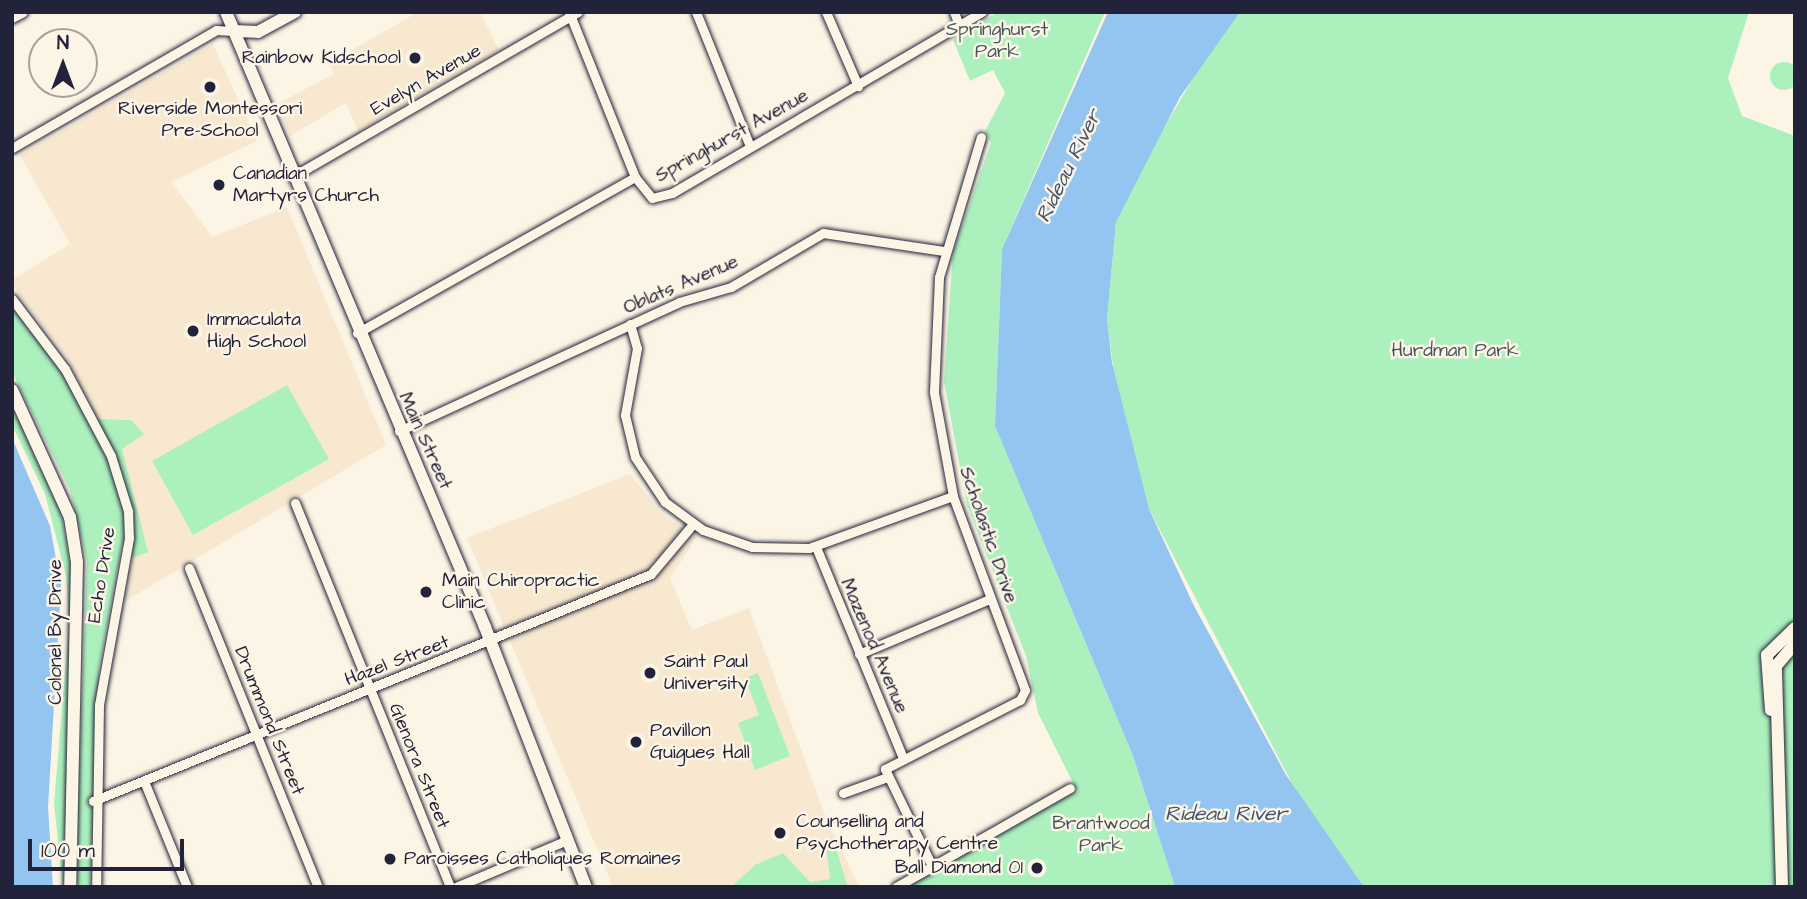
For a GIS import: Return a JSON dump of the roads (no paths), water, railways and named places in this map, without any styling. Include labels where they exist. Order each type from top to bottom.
[{"type":"main road","points":[[12,17],[22,12]]},
{"type":"main road","name":"Main Street","points":[[226,12],[292,177],[491,642],[586,887]]},
{"type":"main road","points":[[233,31],[258,32],[295,12]]},
{"type":"main road","name":"Colonel By Drive","points":[[12,390],[70,517],[77,562],[70,887]]},
{"type":"main road","points":[[1778,744],[1766,662],[1773,645],[1795,628]]},
{"type":"main road","points":[[1782,887],[1776,666],[1795,643]]},
{"type":"street","points":[[696,12],[750,146]]},
{"type":"street","points":[[826,12],[858,86]]},
{"type":"street","points":[[954,12],[959,25]]},
{"type":"street","name":"Springhurst Avenue","points":[[358,333],[635,177],[643,193],[663,197],[982,12]]},
{"type":"street","points":[[572,14],[635,177]]},
{"type":"street","name":"Evelyn Avenue","points":[[292,177],[572,14]]},
{"type":"street","points":[[12,148],[216,30],[233,31]]},
{"type":"street","name":"Scholastic Drive","points":[[903,758],[1020,700],[1023,680],[953,496],[933,372],[944,251],[981,138]]},
{"type":"street","name":"Oblats Avenue","points":[[399,431],[630,324],[731,286],[823,233],[944,251]]},
{"type":"street","name":"Echo Drive","points":[[12,299],[69,376],[111,456],[128,511],[129,538],[99,705],[93,801],[96,887]]},
{"type":"street","points":[[630,324],[636,357],[625,415],[633,449],[665,502],[693,524],[752,547],[816,547],[953,496]]},
{"type":"street","name":"Glenora Street","points":[[295,503],[450,887]]},
{"type":"street","name":"Hazel Street","points":[[93,801],[491,642],[651,574],[693,524]]},
{"type":"street","name":"Mazenod Avenue","points":[[816,547],[903,758]]},
{"type":"street","name":"Drummond Street","points":[[189,568],[318,887]]},
{"type":"street","points":[[859,654],[990,599]]},
{"type":"street","points":[[903,758],[886,769],[885,778],[932,866]]},
{"type":"street","points":[[843,793],[885,778]]},
{"type":"street","points":[[144,781],[187,887]]},
{"type":"street","points":[[896,887],[1070,788]]},
{"type":"street","points":[[456,887],[567,840]]},
{"type":"water","name":"Rideau River","points":[[1108,12],[1240,12],[1180,97],[1116,222],[1107,319],[1112,363],[1149,509],[1194,606],[1286,775],[1364,887],[1175,887],[1133,756],[995,426],[1002,249]]},
{"type":"water","points":[[12,438],[50,526],[61,586],[48,807],[53,887],[12,887]]},
{"type":"place","name":"Rainbow Kidschool","points":[[415,58]]},
{"type":"place","name":"Riverside Montessori Pre-School","points":[[210,87]]},
{"type":"place","name":"Canadian Martyrs Church","points":[[219,185]]},
{"type":"place","name":"Immaculata High School","points":[[193,331]]},
{"type":"place","name":"Main Chiropractic Clinic","points":[[426,592]]},
{"type":"place","name":"Saint Paul University","points":[[650,673]]},
{"type":"place","name":"Pavillon Guigues Hall","points":[[636,742]]},
{"type":"place","name":"Counselling and Psychotherapy Centre","points":[[780,833]]},
{"type":"place","name":"Paroisses Catholiques Romaines","points":[[390,859]]},
{"type":"place","name":"Ball Diamond 01","points":[[1037,868]]},
{"type":"park label","name":"Springhurst Park","points":[[997,41]]},
{"type":"park label","name":"Hurdman Park","points":[[1455,351]]},
{"type":"park label","name":"Brantwood Park","points":[[1101,835]]}]
